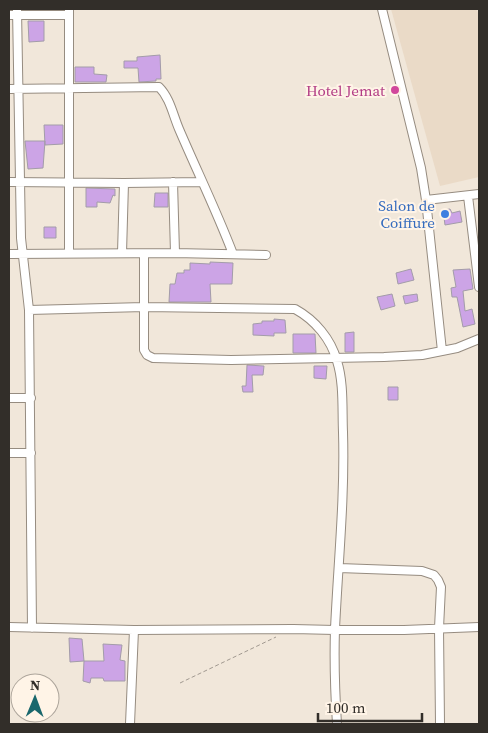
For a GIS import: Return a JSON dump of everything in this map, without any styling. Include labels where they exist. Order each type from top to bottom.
[{"type":"street","points":[[382,9],[421,168],[442,351]]},
{"type":"street","points":[[32,628],[29,310],[28,286],[21,253],[14,13],[68,12],[69,253]]},
{"type":"street","points":[[9,89],[159,87],[166,95],[233,254]]},
{"type":"street","points":[[9,182],[202,182]]},
{"type":"street","points":[[173,182],[175,253]]},
{"type":"street","points":[[122,253],[124,183]]},
{"type":"street","points":[[426,200],[479,194]]},
{"type":"street","points":[[468,196],[479,287]]},
{"type":"street","points":[[9,254],[175,253],[266,255]]},
{"type":"street","points":[[144,254],[144,350],[147,355],[153,358],[231,360],[403,356],[442,351],[479,340]]},
{"type":"street","points":[[29,310],[144,307],[295,309],[314,321],[331,346],[337,359],[340,369],[342,399],[344,476],[335,630],[337,724]]},
{"type":"street","points":[[9,398],[31,398]]},
{"type":"street","points":[[9,453],[31,453]]},
{"type":"street","points":[[339,568],[422,571],[434,575],[441,587],[438,628],[440,724]]},
{"type":"street","points":[[9,628],[335,630],[479,626]]},
{"type":"street","points":[[130,724],[134,630]]},
{"type":"path","points":[[180,683],[278,636]]},
{"type":"shaded area","points":[[391,9],[477,9],[479,17],[479,177],[440,186]]},
{"type":"building","points":[[28,21],[44,21],[44,41],[29,42]]},
{"type":"building","points":[[160,55],[161,79],[156,79],[156,81],[139,82],[138,68],[124,68],[124,61],[137,61],[137,57]]},
{"type":"building","points":[[75,67],[94,67],[94,74],[107,75],[106,82],[75,82]]},
{"type":"building","points":[[44,125],[63,125],[63,144],[45,145]]},
{"type":"building","points":[[25,141],[45,141],[43,168],[28,169]]},
{"type":"building","points":[[86,188],[115,189],[115,196],[113,195],[110,203],[97,202],[97,207],[86,207]]},
{"type":"building","points":[[155,193],[168,193],[168,207],[154,207]]},
{"type":"building","points":[[450,209],[452,213],[460,211],[462,222],[445,225],[443,210]]},
{"type":"building","points":[[44,227],[56,227],[56,238],[44,238]]},
{"type":"building","points":[[210,262],[233,263],[232,284],[210,284],[211,302],[169,302],[170,284],[175,284],[177,273],[184,273],[184,270],[190,270],[190,263],[210,264]]},
{"type":"building","points":[[411,269],[414,280],[398,284],[396,273]]},
{"type":"building","points":[[470,269],[473,289],[463,291],[465,311],[472,309],[475,324],[463,327],[457,297],[452,297],[451,288],[456,287],[453,270]]},
{"type":"building","points":[[392,294],[395,306],[381,310],[377,297]]},
{"type":"building","points":[[417,294],[418,301],[405,304],[403,296]]},
{"type":"building","points":[[274,319],[285,320],[286,333],[274,333],[274,336],[253,335],[253,324],[262,323],[262,321],[274,321]]},
{"type":"building","points":[[354,332],[354,352],[345,352],[345,333]]},
{"type":"building","points":[[293,334],[315,334],[316,353],[293,353]]},
{"type":"building","points":[[247,365],[264,366],[263,375],[252,375],[253,392],[243,392],[242,386],[246,386]]},
{"type":"building","points":[[314,366],[327,366],[326,379],[314,378]]},
{"type":"building","points":[[388,387],[398,387],[398,400],[388,400]]},
{"type":"building","points":[[69,638],[82,639],[84,661],[70,662]]},
{"type":"building","points":[[103,644],[122,645],[120,660],[125,661],[125,681],[104,681],[103,678],[91,678],[90,683],[83,681],[84,661],[104,661]]},
{"type":"place","name":"Hotel Jemat","points":[[395,90]]},
{"type":"place","name":"Salon de Coiffure","points":[[445,214]]}]
